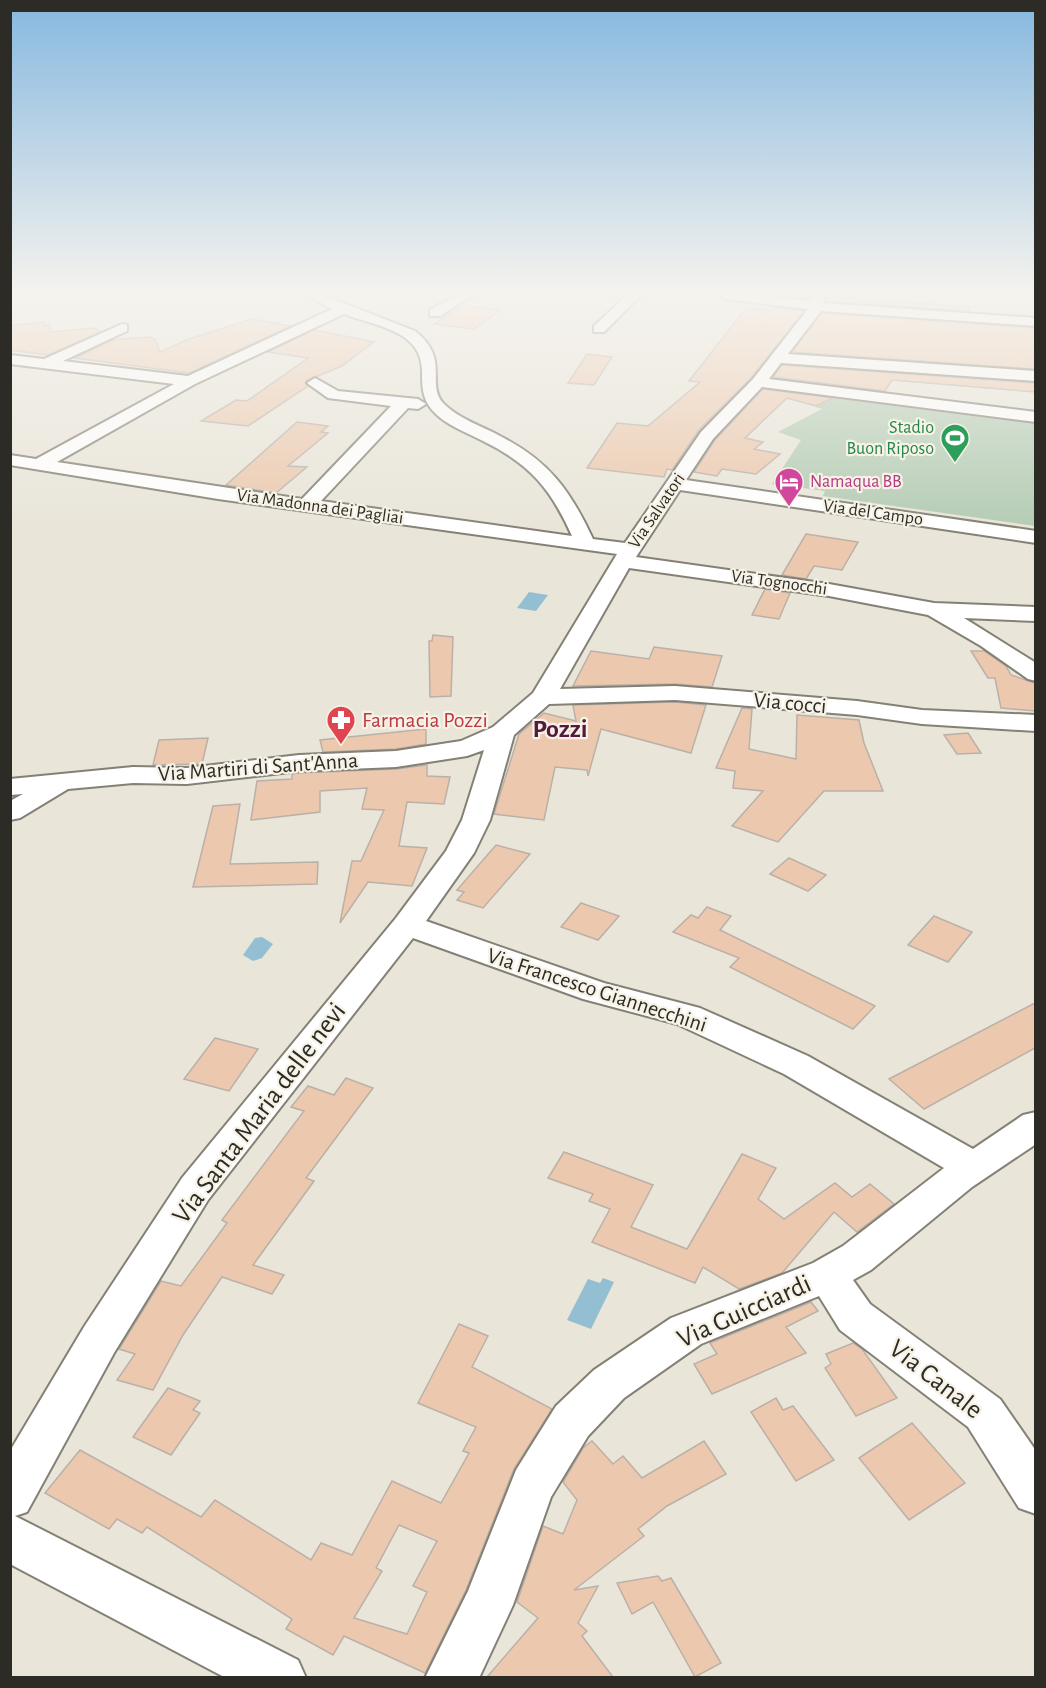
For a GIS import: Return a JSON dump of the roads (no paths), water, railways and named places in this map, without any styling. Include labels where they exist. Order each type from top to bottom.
[{"type":"street","points":[[128,374],[190,381]]},
{"type":"street","points":[[40,464],[205,374]]},
{"type":"street","points":[[429,374],[438,406]]},
{"type":"street","name":"Via Salvatori","points":[[502,732],[543,697],[626,555],[707,436],[764,374]]},
{"type":"street","points":[[1003,374],[1035,376]]},
{"type":"street","points":[[758,382],[1035,417]]},
{"type":"street","points":[[315,383],[334,395],[438,406],[466,426],[516,452],[547,474],[559,488],[585,543]]},
{"type":"street","points":[[307,505],[404,402]]},
{"type":"street","name":"Via Madonna dei Pagliai","points":[[10,460],[218,494],[585,543],[626,555]]},
{"type":"street","name":"Via del Campo","points":[[675,484],[1035,537]]},
{"type":"street","name":"Via Tognocchi","points":[[626,555],[934,610],[1035,614]]},
{"type":"street","name":"Via Tognocchi","points":[[934,610],[989,641],[1035,674]]},
{"type":"street","name":"Via cocci","points":[[543,697],[675,693],[857,708],[922,717],[1035,723]]},
{"type":"street","name":"Via Martiri di Sant'Anna","points":[[14,801],[67,780],[133,775],[187,776],[299,763],[406,758],[467,748],[502,732]]},
{"type":"street","name":"Via Santa Maria delle nevi","points":[[10,1496],[99,1340],[195,1189],[407,925],[460,853],[476,820],[502,732]]},
{"type":"street","name":"Via Francesco Giannecchini","points":[[407,925],[595,991],[688,1016],[796,1065],[886,1115],[935,1147],[974,1166]]},
{"type":"street","name":"Via Guicciardi","points":[[451,1677],[488,1605],[532,1486],[572,1421],[609,1384],[686,1331],[826,1275],[857,1258],[974,1166],[1035,1125]]},
{"type":"street","name":"Via Canale","points":[[826,1275],[855,1317],[984,1413],[1035,1492]]},
{"type":"street","points":[[10,1538],[280,1677]]},
{"type":"water","points":[[529,592],[548,595],[536,611],[517,608]]},
{"type":"water","points":[[262,937],[273,944],[262,958],[253,961],[243,955],[255,938]]},
{"type":"water","points":[[603,1278],[614,1282],[591,1329],[567,1320],[588,1279],[600,1283]]},
{"type":"place","name":"Stadio Buon Riposo","points":[[955,464]]},
{"type":"place","name":"Namaqua BB","points":[[789,508]]},
{"type":"place","name":"Farmacia Pozzi","points":[[341,746]]},
{"type":"district","name":"Pozzi","points":[[560,729]]}]
